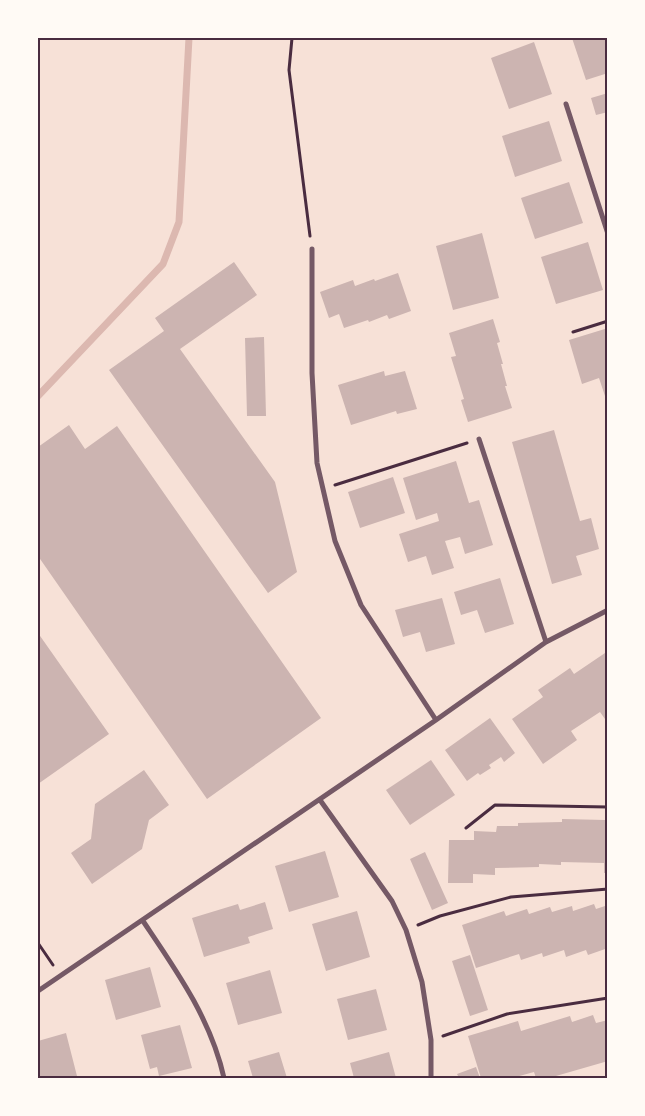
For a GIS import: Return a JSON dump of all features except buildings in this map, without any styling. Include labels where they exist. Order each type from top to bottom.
[{"type":"street","points":[[566,104],[608,234]]},
{"type":"street","points":[[312,249],[312,373],[317,463],[334,542],[361,605],[436,720]]},
{"type":"street","points":[[479,439],[546,642]]},
{"type":"street","points":[[38,991],[320,800],[546,642],[608,610]]},
{"type":"street","points":[[320,800],[392,901],[406,930],[422,982],[431,1040],[431,1078]]},
{"type":"street","points":[[143,921],[186,985],[200,1011],[220,1062],[224,1078]]},
{"type":"path","points":[[292,38],[289,70],[312,249]]},
{"type":"path","points":[[573,332],[608,321]]},
{"type":"path","points":[[323,490],[472,441]]},
{"type":"path","points":[[466,828],[495,805],[608,807]]},
{"type":"path","points":[[406,930],[440,916],[511,897],[608,889]]},
{"type":"path","points":[[38,942],[61,976]]},
{"type":"path","points":[[431,1040],[507,1014],[608,998]]},
{"type":"waterway","points":[[38,396],[163,264],[179,222],[189,38]]}]
